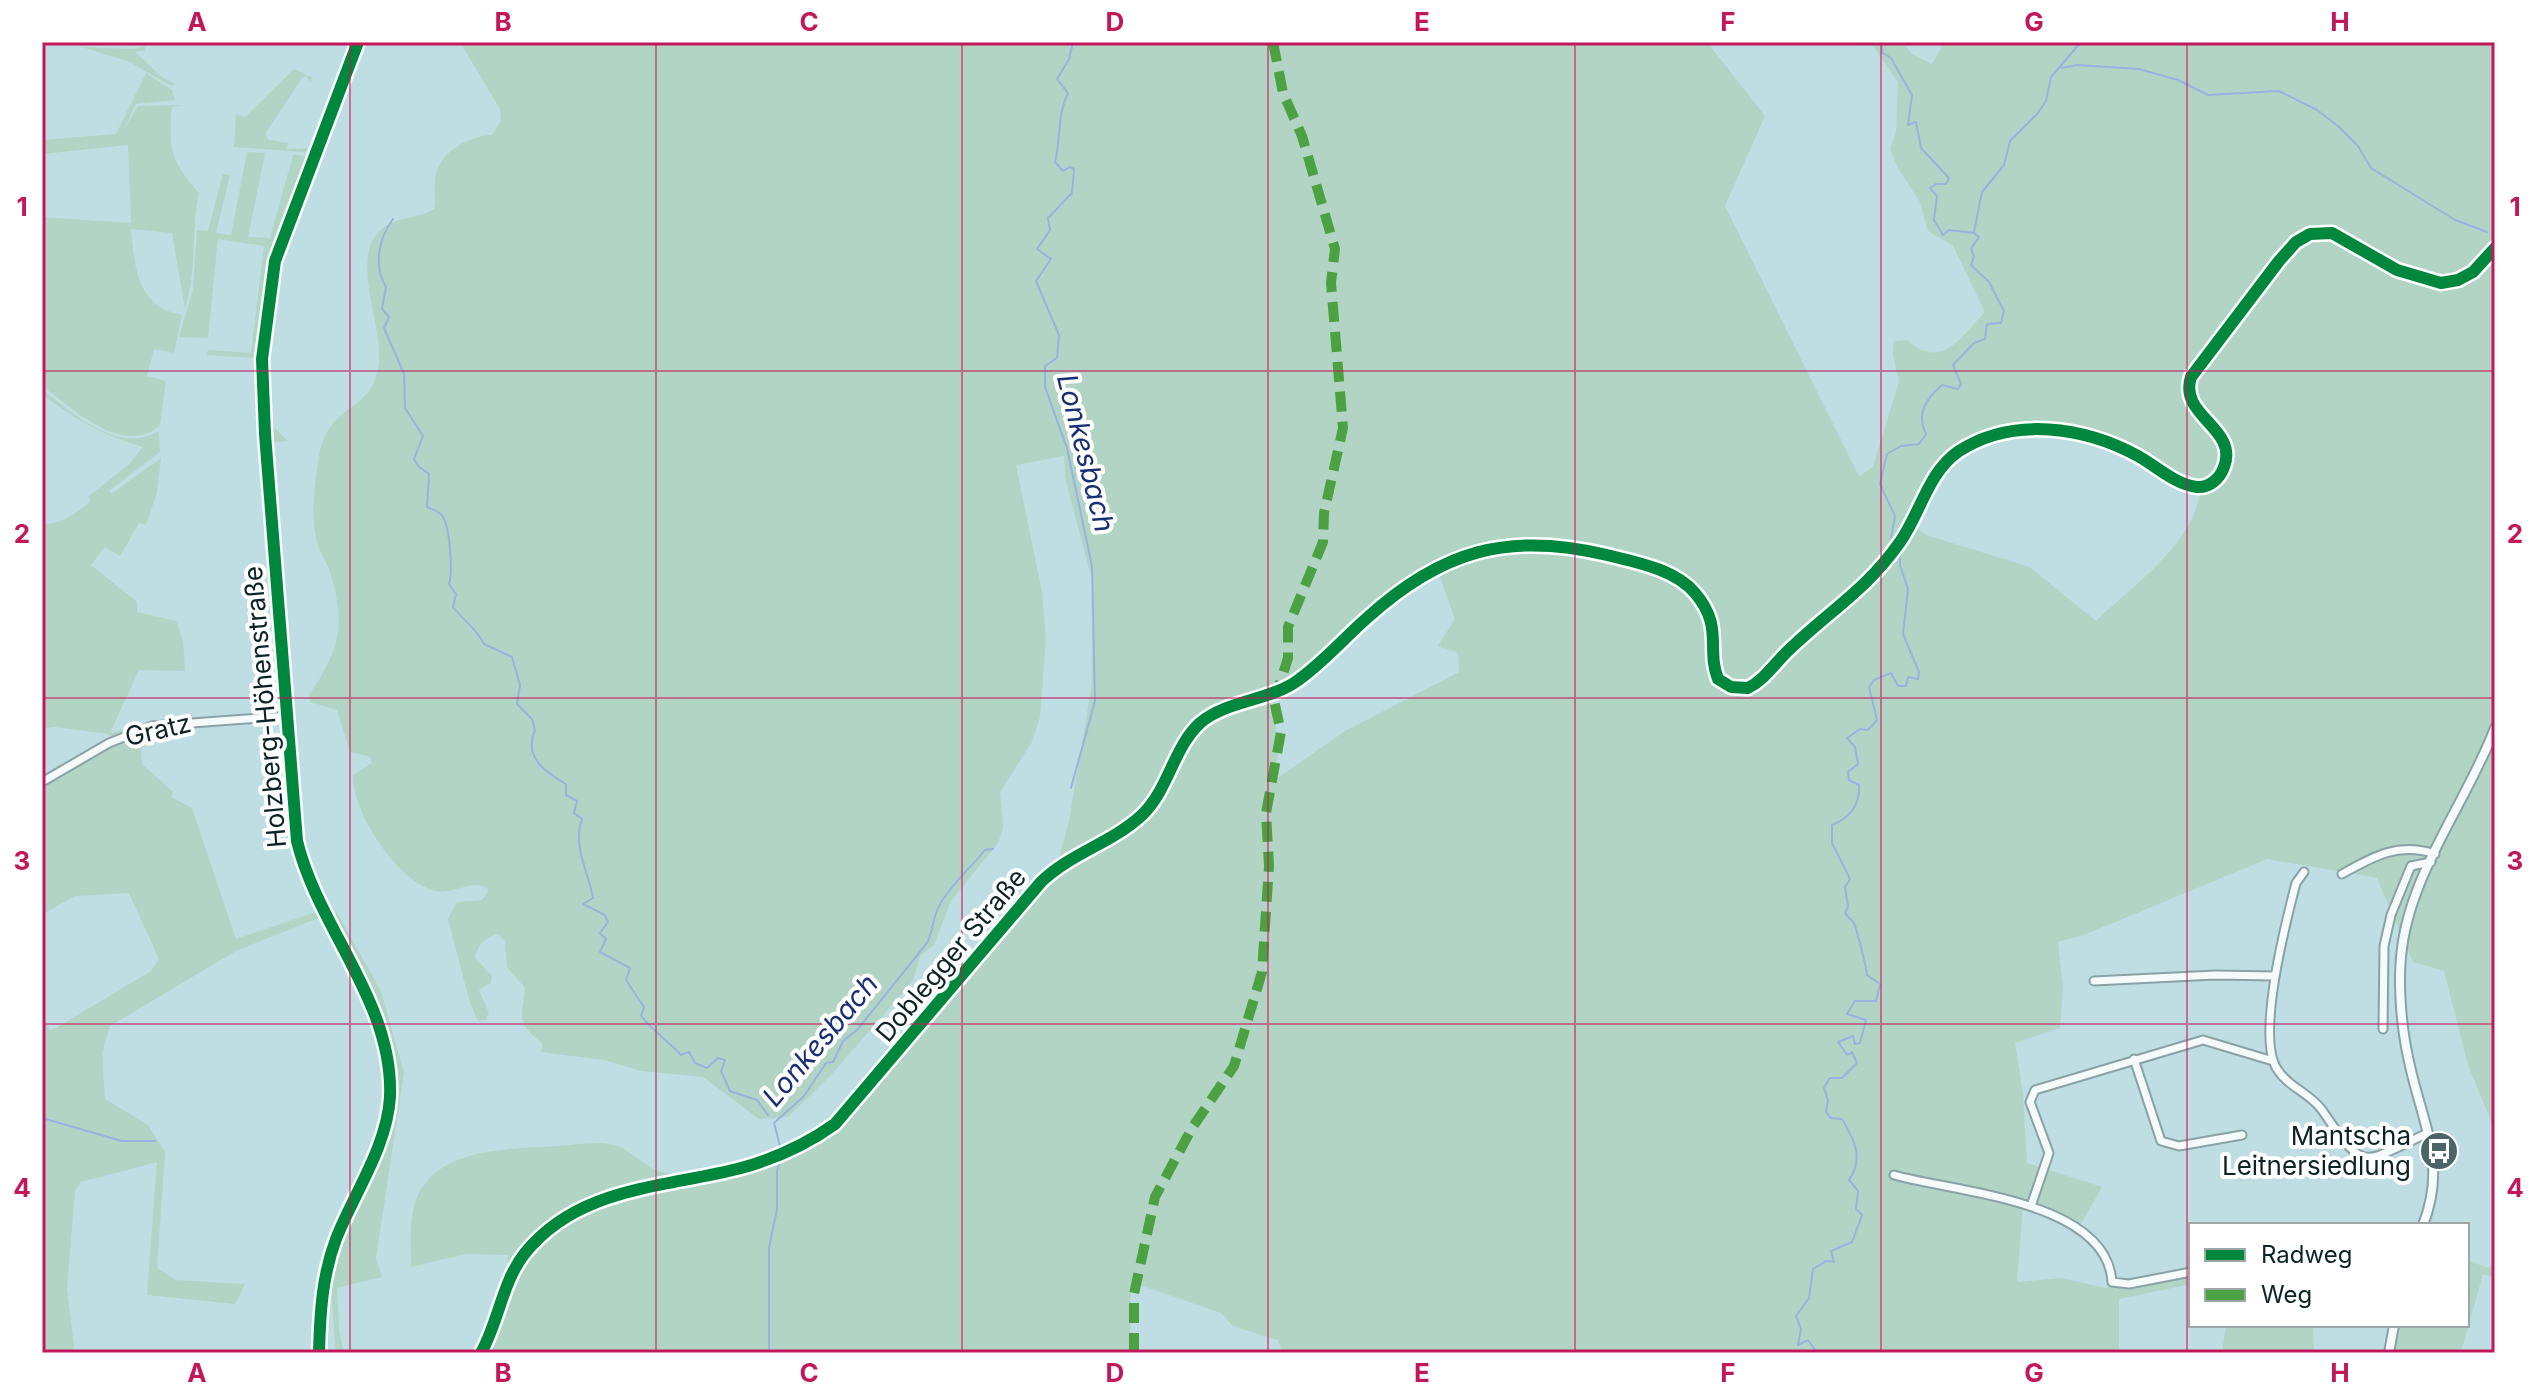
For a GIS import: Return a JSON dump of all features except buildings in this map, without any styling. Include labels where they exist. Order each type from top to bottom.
[{"type":"street","name":"Holzberg-Höhenstraße","points":[[319,1353],[325,1279],[337,1237],[383,1133],[390,1085],[384,1049],[367,997],[319,903],[299,850],[262,403],[265,318],[279,248],[358,42]]},
{"type":"street","name":"Doblegger Straße","points":[[481,1353],[518,1264],[544,1234],[577,1210],[601,1199],[652,1185],[747,1166],[800,1145],[835,1124],[1041,882],[1067,860],[1118,834],[1149,808],[1200,723],[1224,711],[1273,696],[1298,680],[1368,616],[1436,565],[1471,551],[1514,547],[1601,554],[1664,572],[1689,587],[1702,604],[1714,630],[1718,679],[1731,687],[1748,688],[1860,592],[1905,533],[1938,472],[1954,455],[1980,440],[2027,429],[2080,434],[2110,442],[2190,485],[2204,486],[2214,482],[2225,466],[2225,444],[2191,402],[2188,390],[2191,377],[2279,261],[2302,238],[2318,232],[2332,233],[2397,270],[2441,283],[2458,280],[2473,272],[2495,248]]},
{"type":"street","name":"Gratz","points":[[42,782],[119,738],[152,726],[286,716]]},
{"type":"street","points":[[2424,1223],[2435,1183],[2428,1133],[2409,1064],[2401,960],[2405,928],[2433,858],[2495,728]]},
{"type":"street","points":[[2342,874],[2384,851],[2412,848],[2433,858]]},
{"type":"street","points":[[2383,1029],[2384,946],[2391,915],[2411,866],[2433,858]]},
{"type":"street","points":[[2304,872],[2296,883],[2274,976],[2273,1061],[2284,1078],[2316,1103],[2346,1147],[2357,1156],[2374,1157],[2428,1133]]},
{"type":"street","points":[[2094,981],[2201,975],[2274,976]]},
{"type":"street","points":[[2031,1206],[2049,1153],[2030,1102],[2031,1094],[2134,1059],[2208,1039],[2273,1061]]},
{"type":"street","points":[[2134,1059],[2161,1141],[2179,1146],[2242,1135]]},
{"type":"street","points":[[1894,1175],[2031,1206],[2068,1224],[2094,1242],[2106,1256],[2112,1282],[2129,1284],[2189,1272]]},
{"type":"street","points":[[2389,1353],[2394,1327]]},
{"type":"green space","points":[[460,42],[1707,42],[1765,116],[1725,206],[1859,476],[1873,467],[1899,381],[1893,355],[1894,341],[1907,340],[1919,349],[1940,352],[1959,340],[1985,312],[1953,246],[1928,231],[1919,200],[1899,170],[1890,149],[1896,132],[1898,82],[1870,42],[1902,42],[1912,54],[1932,64],[1944,42],[2495,42],[2495,1131],[2468,1065],[2444,971],[2413,962],[2377,878],[2267,859],[2084,935],[2058,942],[2063,988],[2060,1028],[2015,1043],[2023,1094],[2027,1163],[2102,1187],[2077,1231],[2023,1206],[2017,1282],[2062,1278],[2105,1288],[2189,1275],[2189,1284],[2119,1299],[2119,1353],[1284,1353],[1277,1340],[1233,1326],[1221,1313],[1131,1282],[1130,1339],[1135,1353],[483,1353],[506,1307],[508,1255],[466,1254],[411,1267],[414,1207],[421,1189],[433,1175],[447,1165],[482,1153],[598,1143],[620,1147],[654,1169],[670,1173],[671,1178],[737,1166],[756,1158],[761,1166],[773,1163],[808,1147],[829,1133],[849,1117],[1022,907],[1055,873],[1069,821],[1092,684],[1092,580],[1066,482],[1064,456],[1016,465],[1042,592],[1046,640],[1040,717],[1032,742],[1000,792],[1003,828],[998,843],[951,901],[934,945],[920,956],[913,981],[831,1075],[788,1117],[759,1119],[703,1077],[641,1071],[604,1060],[541,1052],[543,1044],[528,1030],[522,1019],[525,988],[507,967],[505,941],[498,934],[482,942],[475,958],[492,976],[491,983],[479,990],[489,1013],[486,1020],[478,1021],[470,1003],[448,919],[457,902],[482,900],[489,890],[477,885],[435,891],[421,885],[392,860],[368,825],[355,790],[353,775],[372,763],[370,757],[350,752],[337,710],[310,702],[309,695],[333,652],[339,624],[336,593],[315,532],[314,499],[317,466],[324,439],[339,417],[366,394],[378,369],[379,353],[368,275],[368,256],[373,241],[389,224],[434,209],[435,178],[442,160],[464,142],[492,135],[501,121],[500,109]],"holes":[[[2038,424],[2110,436],[2201,484],[2189,525],[2177,543],[2096,621],[2030,567],[1926,535],[1914,525],[1904,540],[1900,532],[1938,468],[1951,454],[1986,434]],[[1434,561],[1455,619],[1438,646],[1458,653],[1459,672],[1345,731],[1269,784],[1278,756],[1275,717],[1268,692],[1298,676],[1356,620]]]},
{"type":"green space","points":[[145,46],[145,50],[135,52],[162,77],[176,84],[171,86],[130,62],[82,47],[134,49]]},
{"type":"green space","points":[[294,69],[312,78],[311,82],[306,76],[302,78],[265,134],[269,140],[288,143],[287,149],[313,148],[304,152],[234,147],[236,114],[245,117]]},
{"type":"green space","points":[[146,73],[172,90],[175,100],[136,104],[122,132],[138,106],[182,105],[172,107],[171,144],[182,172],[199,193],[191,280],[185,309],[172,233],[131,229],[137,272],[147,295],[167,311],[182,315],[174,353],[154,349],[147,376],[166,381],[160,425],[146,434],[130,436],[98,426],[42,386],[42,217],[131,223],[128,145],[42,154],[42,140],[116,134]]},
{"type":"green space","points":[[247,152],[265,153],[248,237],[270,238],[293,155],[304,156],[308,161],[269,272],[258,355],[252,358],[207,355],[208,350],[251,353],[264,246],[218,239],[208,338],[179,337],[193,289],[197,230],[208,231],[223,174],[230,175],[216,233],[231,235]]},
{"type":"green space","points":[[277,266],[270,335],[269,407],[274,427],[288,441],[268,443],[265,359]]},
{"type":"green space","points":[[42,389],[82,420],[112,435],[143,437],[159,431],[160,452],[109,491],[111,494],[161,458],[157,492],[146,525],[139,523],[120,556],[105,547],[91,565],[137,602],[137,612],[176,621],[183,641],[185,671],[139,670],[110,733],[151,721],[169,721],[112,739],[109,734],[54,727],[42,729],[42,525],[63,520],[80,510],[91,500],[88,497],[130,463],[143,447],[115,438],[78,419],[42,394]]},
{"type":"green space","points":[[170,725],[172,735],[141,748],[142,764],[173,792],[171,797],[192,808],[236,939],[319,911],[359,989],[379,1044],[385,1101],[380,1130],[368,1164],[341,1220],[347,1196],[376,1128],[381,1100],[380,1073],[376,1046],[367,1019],[318,918],[236,951],[110,1026],[102,1053],[105,1099],[148,1125],[165,1152],[157,1268],[176,1280],[245,1284],[235,1304],[147,1295],[157,1162],[81,1182],[75,1190],[67,1289],[75,1353],[42,1353],[42,1016],[50,1030],[56,1028],[151,971],[159,959],[129,893],[76,896],[42,914],[42,784],[110,745]]},
{"type":"green space","points":[[337,913],[381,991],[404,1073],[376,1258],[382,1277],[337,1288],[339,1330],[344,1353],[336,1353],[331,1290],[326,1288],[336,1249],[393,1096],[391,1072],[379,1026],[328,915]]},
{"type":"green space","points":[[2469,1261],[2488,1268],[2495,1263],[2495,1278],[2483,1274],[2469,1324]]},
{"type":"green space","points":[[2226,1327],[2313,1327],[2314,1353],[2222,1353]]},
{"type":"green space","points":[[2397,1327],[2468,1327],[2461,1353],[2392,1353]]},
{"type":"waterway","name":"Lonkesbach","points":[[1071,788],[1095,701],[1092,566],[1067,448],[1045,387],[1045,366],[1057,358],[1059,335],[1036,281],[1051,259],[1037,249],[1050,230],[1048,218],[1072,193],[1074,169],[1070,167],[1063,171],[1055,162],[1062,110],[1068,93],[1057,79],[1069,59],[1073,42]]},
{"type":"waterway","points":[[1881,42],[1883,53],[1891,58],[1912,95],[1908,125],[1916,122],[1921,148],[1949,178],[1946,184],[1936,184],[1930,188],[1937,196],[1934,220],[1943,235],[1949,230],[1974,233],[1979,237],[1971,249],[1974,256],[1971,265],[1989,282],[2004,311],[2001,323],[1987,324],[1985,339],[1974,343],[1953,365],[1961,384],[1958,389],[1942,385],[1927,401],[1922,413],[1926,434],[1919,444],[1901,446],[1887,454],[1880,484],[1895,516],[1891,538]]},
{"type":"waterway","points":[[1974,232],[1982,192],[2004,165],[2010,141],[2038,113],[2046,101],[2051,77],[2081,42]]},
{"type":"waterway","points":[[2062,68],[2077,65],[2139,69],[2178,80],[2208,95],[2279,91],[2317,110],[2338,126],[2358,146],[2371,168],[2455,220],[2487,232]]},
{"type":"waterway","points":[[393,219],[379,252],[380,270],[386,287],[382,309],[389,317],[384,328],[404,374],[405,408],[423,436],[414,459],[429,474],[427,507],[442,515],[447,530],[451,560],[449,584],[456,594],[453,607],[484,644],[512,657],[520,685],[517,704],[532,719],[535,730],[532,740],[534,756],[544,769],[566,784],[566,795],[577,801],[574,813],[582,819],[580,849],[593,898],[583,904],[605,915],[608,922],[600,933],[606,939],[600,952],[630,968],[626,980],[644,1007],[641,1016],[650,1026],[681,1055],[689,1052],[695,1063],[707,1068],[718,1058],[725,1060],[721,1071],[730,1091],[757,1100],[768,1115]]},
{"type":"waterway","points":[[1807,1353],[1815,1350],[1808,1340],[1798,1345],[1801,1329],[1796,1316],[1809,1298],[1813,1269],[1826,1261],[1834,1262],[1831,1251],[1852,1242],[1862,1215],[1856,1209],[1858,1191],[1849,1180],[1857,1157],[1854,1142],[1842,1119],[1831,1118],[1826,1112],[1828,1100],[1824,1088],[1830,1078],[1842,1078],[1857,1063],[1852,1052],[1847,1055],[1838,1042],[1853,1036],[1855,1044],[1860,1043],[1866,1020],[1847,1014],[1855,1001],[1876,1001],[1880,984],[1867,975],[1854,923],[1845,913],[1848,906],[1845,887],[1850,879],[1832,843],[1832,825],[1849,815],[1858,799],[1859,785],[1849,780],[1848,772],[1858,764],[1855,747],[1847,738],[1860,729],[1868,730],[1877,720],[1869,687],[1874,680],[1891,673],[1898,686],[1906,686],[1908,677],[1918,679],[1919,672],[1903,634],[1908,589],[1900,565],[1900,552]]},
{"type":"waterway","name":"Lonkesbach","points":[[780,1146],[774,1123],[804,1096],[826,1063],[833,1062],[843,1041],[857,1030],[927,943],[937,910],[949,891],[985,850],[993,849]]},
{"type":"waterway","points":[[42,1118],[122,1141],[155,1141]]},
{"type":"waterway","name":"Lonkesbach","points":[[769,1353],[769,1248],[777,1209],[777,1170],[781,1159]]},
{"type":"marked path","points":[[1273,42],[1283,93],[1302,136],[1335,249],[1331,283],[1343,428],[1324,513],[1323,542],[1288,627],[1288,658],[1277,693]]},
{"type":"marked path","points":[[1134,1353],[1134,1294],[1155,1197],[1192,1128],[1234,1066],[1262,972],[1269,866],[1266,813],[1281,732],[1273,696]]},
{"type":"cycle path","points":[[319,1353],[323,1295],[331,1253],[383,1134],[390,1097],[388,1063],[380,1030],[368,998],[307,873],[297,841],[265,434],[262,359],[275,261],[358,42]]},
{"type":"cycle path","points":[[481,1353],[517,1264],[547,1231],[571,1214],[597,1202],[766,1160],[802,1144],[835,1124],[1041,882],[1065,863],[1118,833],[1142,815],[1159,793],[1183,744],[1200,723],[1222,710],[1294,683],[1394,595],[1449,562],[1478,552],[1538,545],[1607,555],[1666,572],[1687,585],[1704,605],[1712,627],[1713,658],[1718,679],[1731,687],[1748,688],[1875,573],[1900,542],[1940,470],[1959,451],[1980,440],[2025,430],[2072,432],[2117,446],[2189,486],[2202,487],[2214,482],[2224,467],[2226,454],[2217,432],[2193,402],[2189,390],[2191,377],[2296,242],[2310,234],[2332,233],[2397,270],[2441,283],[2458,280],[2473,272],[2495,248]]},
{"type":"place","name":"Mantscha Leitnersiedlung","points":[[2439,1151]]}]
